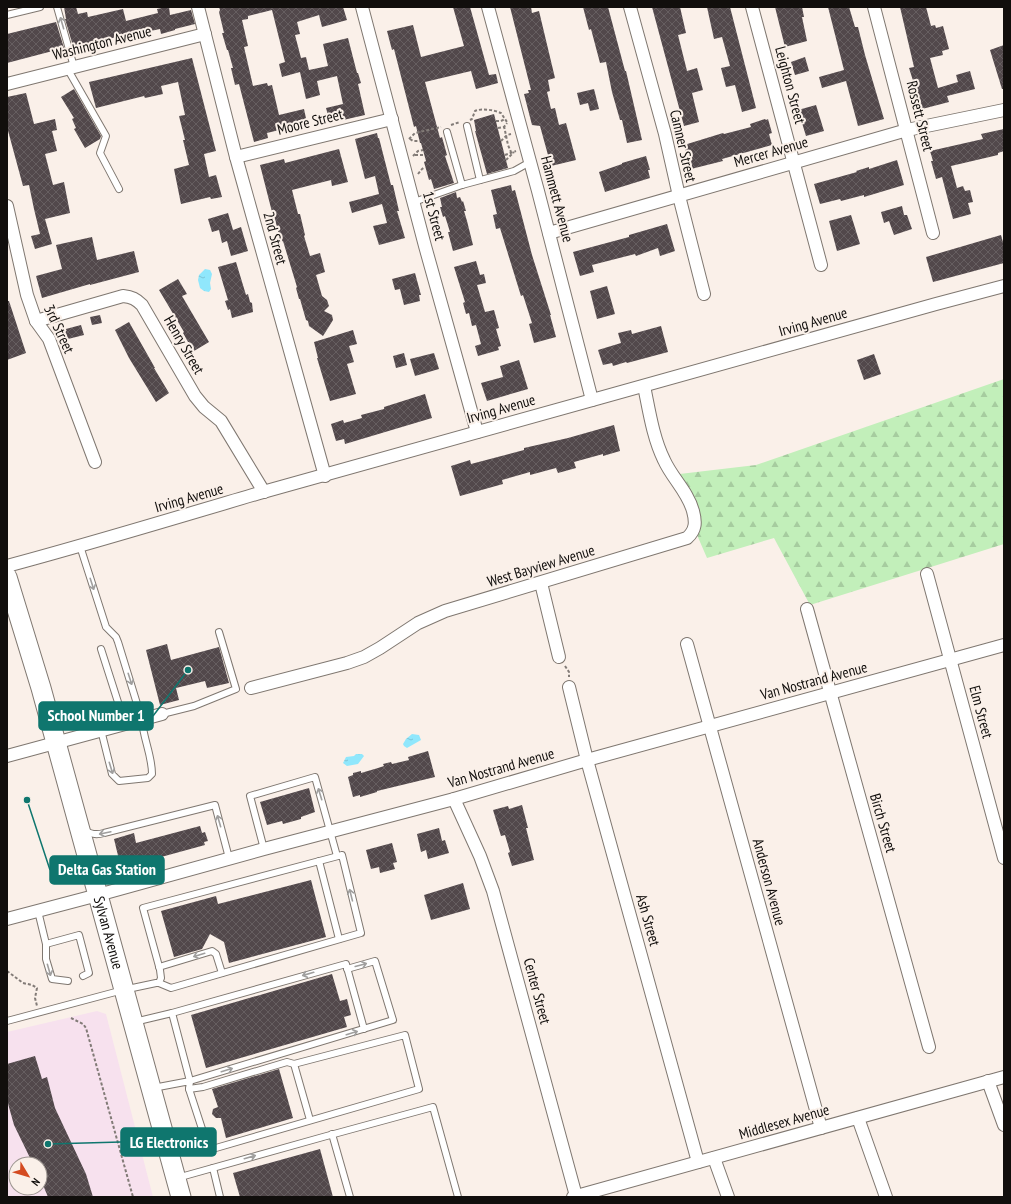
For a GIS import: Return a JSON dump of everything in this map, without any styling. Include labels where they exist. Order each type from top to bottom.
[{"type":"main road","name":"Sylvan Avenue","points":[[7,577],[32,656],[181,1197]]},
{"type":"street","name":"2nd Street","points":[[198,7],[236,157],[325,476]]},
{"type":"street","name":"1st Street","points":[[362,7],[477,432]]},
{"type":"street","name":"Hammett Avenue","points":[[488,7],[592,400]]},
{"type":"street","name":"Camner Street","points":[[630,7],[665,134],[704,294]]},
{"type":"street","name":"Leighton Street","points":[[752,7],[822,265]]},
{"type":"street","name":"Rossett Street","points":[[874,7],[933,234]]},
{"type":"street","name":"Washington Avenue","points":[[7,84],[205,34]]},
{"type":"street","name":"Mercer Avenue","points":[[549,233],[907,130],[1004,110]]},
{"type":"street","name":"Moore Street","points":[[236,157],[392,119]]},
{"type":"street","name":"3rd Street","points":[[7,206],[27,295],[36,321],[49,339],[95,462]]},
{"type":"street","name":"Irving Avenue","points":[[7,566],[477,432],[1004,286]]},
{"type":"street","name":"Henry Street","points":[[36,321],[123,296],[136,299],[142,305],[195,396],[204,407],[221,421],[264,492]]},
{"type":"street","name":"West Bayview Avenue","points":[[251,688],[364,657],[418,623],[434,615],[687,538],[692,534],[695,528],[693,510],[688,498],[671,474],[663,459],[657,441],[644,386]]},
{"type":"street","name":"Elm Street","points":[[927,574],[1004,858]]},
{"type":"street","points":[[540,582],[560,657]]},
{"type":"street","name":"Birch Street","points":[[807,609],[929,1047]]},
{"type":"street","name":"Anderson Avenue","points":[[687,644],[821,1128]]},
{"type":"street","name":"Van Nostrand Avenue","points":[[7,919],[229,858],[454,799],[587,760],[1004,645]]},
{"type":"street","name":"Ash Street","points":[[569,687],[587,760],[698,1162]]},
{"type":"street","points":[[7,756],[162,714]]},
{"type":"street","name":"Center Street","points":[[454,799],[480,856],[493,891],[575,1197]]},
{"type":"street","name":"Middlesex Avenue","points":[[575,1197],[591,1195],[698,1162],[1004,1077]]},
{"type":"street","points":[[988,1081],[1004,1125]]},
{"type":"street","points":[[858,1118],[886,1197]]},
{"type":"street","points":[[714,1158],[728,1197]]},
{"type":"lane","points":[[7,15],[40,7]]},
{"type":"lane","points":[[57,7],[71,68],[106,136],[100,153],[119,189]]},
{"type":"lane","points":[[467,124],[480,180]]},
{"type":"lane","points":[[447,132],[462,185]]},
{"type":"lane","points":[[414,202],[462,185],[514,172],[530,162]]},
{"type":"lane","points":[[80,546],[106,627],[116,637],[142,720],[142,729],[152,763],[152,774],[148,778],[119,781],[112,774],[101,730]]},
{"type":"lane","points":[[162,714],[194,706],[236,689],[219,632]]},
{"type":"lane","points":[[101,649],[125,724]]},
{"type":"lane","points":[[264,849],[250,796],[315,777],[338,856]]},
{"type":"lane","points":[[78,825],[88,833],[95,835],[214,804],[229,858]]},
{"type":"lane","points":[[7,1021],[123,990],[159,983],[171,988],[361,933],[342,855],[143,908],[159,967],[161,978],[159,983]]},
{"type":"lane","points":[[319,861],[339,939]]},
{"type":"lane","points":[[38,911],[46,944],[46,959],[52,979],[68,981]]},
{"type":"lane","points":[[46,944],[78,935],[89,973],[83,976]]},
{"type":"lane","points":[[159,967],[212,951],[216,954],[222,973]]},
{"type":"lane","points":[[132,1022],[329,972],[346,966],[375,961],[393,1020],[190,1081],[151,1088]]},
{"type":"lane","points":[[346,966],[364,1029]]},
{"type":"lane","points":[[224,998],[225,1005]]},
{"type":"lane","points":[[172,1013],[190,1081],[189,1089],[209,1150],[418,1089],[405,1035],[294,1064],[287,1062],[203,1087],[189,1089]]},
{"type":"lane","points":[[294,1064],[310,1120]]},
{"type":"lane","points":[[176,1178],[433,1107],[458,1197]]},
{"type":"lane","points":[[332,1134],[350,1197]]},
{"type":"lane","points":[[167,1147],[205,1138]]},
{"type":"lane","points":[[212,1168],[220,1197]]},
{"type":"path","points":[[467,124],[475,112],[479,110],[499,112],[503,114],[504,119],[507,122]]},
{"type":"path","points":[[496,122],[504,119]]},
{"type":"path","points":[[410,139],[415,133],[461,122]]},
{"type":"path","points":[[504,126],[511,152]]},
{"type":"path","points":[[397,138],[419,141]]},
{"type":"path","points":[[506,160],[515,151]]},
{"type":"path","points":[[414,155],[424,155]]},
{"type":"path","points":[[560,657],[569,672],[569,687]]},
{"type":"path","points":[[7,971],[23,983],[37,988],[35,998],[39,1012]]},
{"type":"path","points":[[71,1018],[83,1024],[86,1028],[133,1197]]},
{"type":"shaded area","points":[[97,1011],[106,1014],[153,1197],[7,1197],[7,1032]]},
{"type":"green space","points":[[1004,379],[1004,544],[810,605],[774,538],[707,558],[671,475],[756,465]]},
{"type":"water","points":[[205,269],[210,270],[212,274],[210,283],[211,289],[209,292],[200,288],[198,280],[199,275]]},
{"type":"water","points":[[412,734],[419,735],[421,740],[407,748],[403,744]]},
{"type":"water","points":[[356,754],[362,754],[364,756],[358,764],[347,766],[343,763],[346,757],[354,756]]},
{"type":"building","points":[[64,7],[76,7],[78,14],[87,12],[88,17],[123,9],[126,21],[158,13],[157,9],[169,7],[170,15],[191,10],[195,24],[161,34],[160,29],[141,33],[141,31],[76,47],[75,45],[73,46],[65,19]]},
{"type":"building","points":[[219,7],[343,7],[347,20],[322,27],[319,15],[297,22],[300,34],[295,35],[301,58],[306,57],[309,70],[328,66],[323,44],[348,38],[361,83],[358,84],[365,115],[330,123],[326,108],[343,104],[337,76],[317,81],[320,95],[306,99],[300,72],[282,77],[279,64],[285,62],[272,10],[248,16],[248,19],[242,20],[248,46],[244,47],[253,86],[267,83],[268,86],[272,85],[279,115],[304,109],[307,123],[267,133],[268,138],[254,142],[239,84],[235,85],[231,68],[233,68],[222,33],[224,33]]},
{"type":"building","points":[[453,7],[470,7],[489,75],[496,74],[498,83],[476,89],[471,71],[425,82],[454,183],[434,189],[431,179],[429,180],[421,143],[416,126],[414,127],[394,49],[392,50],[387,31],[413,25],[421,57],[464,46]]},
{"type":"building","points":[[510,7],[531,7],[532,13],[539,11],[555,78],[548,80],[550,91],[547,92],[551,109],[555,108],[559,125],[566,123],[576,160],[551,166],[540,126],[532,125],[524,94],[529,93],[528,90],[531,90]]},
{"type":"building","points":[[583,7],[608,7],[626,71],[642,140],[627,143],[622,120],[620,120],[612,92],[606,62],[600,63],[591,29],[589,30]]},
{"type":"building","points":[[652,7],[680,7],[686,33],[678,35],[687,71],[697,68],[703,90],[692,93],[699,122],[684,126]]},
{"type":"building","points":[[707,7],[730,7],[756,108],[742,112],[735,85],[726,87],[721,68],[730,66],[722,37],[714,39]]},
{"type":"building","points":[[775,7],[802,7],[804,17],[802,17],[807,41],[785,47]]},
{"type":"building","points":[[828,7],[849,7],[855,27],[858,27],[884,119],[858,126],[846,81],[822,88],[819,77],[844,70]]},
{"type":"building","points":[[900,7],[926,7],[931,26],[935,25],[936,28],[943,26],[949,49],[942,51],[943,55],[930,58],[938,88],[958,82],[956,75],[970,71],[975,89],[947,96],[949,102],[922,109],[909,68],[914,67]]},
{"type":"building","points":[[56,22],[64,48],[7,63],[7,34]]},
{"type":"building","points":[[1004,45],[1004,89],[1002,89],[990,50]]},
{"type":"building","points":[[805,57],[809,71],[795,75],[791,62]]},
{"type":"building","points":[[192,58],[216,151],[204,154],[209,177],[216,175],[222,197],[211,199],[210,197],[181,204],[174,169],[189,165],[179,116],[185,115],[178,82],[161,86],[163,94],[145,98],[144,96],[96,108],[89,82]]},
{"type":"building","points":[[74,89],[101,136],[100,139],[85,148],[74,129],[76,128],[72,119],[74,118],[61,97]]},
{"type":"building","points":[[594,89],[599,109],[590,111],[588,103],[580,105],[577,93]]},
{"type":"building","points":[[26,93],[34,124],[55,119],[57,130],[52,131],[57,151],[45,154],[53,185],[64,182],[70,213],[45,219],[52,244],[35,249],[31,236],[40,234],[29,185],[23,186],[7,127],[7,97]]},
{"type":"building","points":[[816,105],[824,131],[806,136],[798,110]]},
{"type":"building","points":[[494,114],[508,168],[487,174],[475,131],[474,120]]},
{"type":"building","points":[[768,119],[772,133],[769,134],[772,145],[722,159],[723,161],[691,169],[684,145],[723,133],[751,127],[750,124]]},
{"type":"building","points":[[1004,129],[1004,151],[998,153],[998,155],[951,166],[957,188],[963,186],[965,191],[970,190],[973,202],[968,203],[971,214],[953,219],[942,177],[936,179],[930,151],[983,139],[981,134]]},
{"type":"building","points":[[377,133],[391,185],[393,185],[399,211],[397,211],[405,238],[379,245],[373,226],[387,223],[382,204],[352,213],[349,202],[379,194],[375,176],[365,179],[355,139]]},
{"type":"building","points":[[339,149],[348,182],[332,186],[331,180],[292,190],[298,214],[300,214],[304,236],[310,256],[320,253],[325,272],[316,275],[322,296],[327,300],[329,306],[324,311],[332,315],[333,320],[323,336],[309,326],[308,321],[306,320],[283,241],[281,242],[272,212],[260,165],[284,159],[285,163]]},
{"type":"building","points":[[646,156],[650,170],[648,170],[650,178],[605,192],[599,172]]},
{"type":"building","points":[[897,160],[904,185],[864,197],[864,195],[841,201],[840,199],[820,204],[814,184]]},
{"type":"building","points":[[511,185],[512,191],[515,190],[556,337],[534,343],[529,324],[532,323],[523,295],[521,296],[500,228],[496,229],[493,215],[497,214],[491,190]]},
{"type":"building","points":[[456,192],[457,198],[460,197],[462,202],[463,201],[466,211],[464,211],[473,245],[453,251],[448,232],[450,232],[445,216],[443,217],[440,207],[442,207],[440,198]]},
{"type":"building","points":[[902,206],[904,215],[907,215],[912,229],[894,235],[889,221],[884,223],[881,212]]},
{"type":"building","points":[[228,213],[233,230],[241,227],[248,251],[231,256],[227,241],[222,243],[219,230],[212,232],[208,219]]},
{"type":"building","points":[[851,215],[860,244],[837,251],[829,221]]},
{"type":"building","points":[[667,224],[675,251],[660,256],[658,248],[636,256],[635,254],[592,265],[594,272],[580,276],[573,252],[629,237],[629,235]]},
{"type":"building","points":[[1001,235],[1004,246],[1004,263],[933,282],[926,257]]},
{"type":"building","points":[[92,237],[97,260],[134,251],[139,272],[42,298],[36,276],[62,269],[56,245]]},
{"type":"building","points":[[476,261],[480,275],[484,274],[486,283],[477,285],[485,312],[494,310],[499,328],[496,329],[501,346],[498,347],[499,350],[478,356],[475,346],[481,344],[476,325],[472,326],[469,313],[466,314],[463,303],[465,302],[454,267]]},
{"type":"building","points":[[236,262],[246,295],[248,294],[250,302],[252,303],[253,312],[232,318],[230,309],[228,310],[225,301],[228,300],[218,267]]},
{"type":"building","points":[[415,273],[421,295],[419,295],[420,301],[404,305],[400,289],[395,290],[392,279]]},
{"type":"building","points":[[178,279],[187,294],[182,296],[209,342],[194,351],[159,290]]},
{"type":"building","points":[[607,286],[615,314],[597,319],[590,291]]},
{"type":"building","points":[[7,301],[9,301],[26,353],[7,360]]},
{"type":"building","points":[[100,315],[102,323],[92,325],[90,317]]},
{"type":"building","points":[[129,322],[169,393],[156,402],[129,358],[115,330]]},
{"type":"building","points":[[81,325],[84,335],[64,340],[62,330]]},
{"type":"building","points":[[661,326],[668,352],[613,366],[612,363],[603,365],[598,350],[621,343],[618,333],[631,330],[632,334]]},
{"type":"building","points":[[353,330],[357,344],[349,346],[354,362],[347,364],[356,394],[330,401],[317,358],[314,342]]},
{"type":"building","points":[[404,353],[407,365],[396,368],[393,356]]},
{"type":"building","points":[[434,353],[439,369],[415,376],[410,359]]},
{"type":"building","points":[[874,354],[881,374],[864,380],[857,360]]},
{"type":"building","points":[[519,360],[528,389],[487,401],[481,383],[503,377],[500,366]]},
{"type":"building","points":[[425,394],[432,418],[345,444],[344,439],[336,441],[331,424],[343,420],[344,423],[362,418],[361,415],[384,409],[384,407]]},
{"type":"building","points":[[614,425],[620,451],[574,462],[576,468],[558,473],[556,468],[530,475],[530,472],[502,480],[503,484],[460,496],[451,466],[470,460],[471,464],[524,450],[524,448],[568,438]]},
{"type":"building","points":[[167,644],[171,660],[219,647],[229,683],[207,688],[205,681],[176,688],[179,700],[160,705],[146,650]]},
{"type":"building","points":[[428,751],[435,777],[377,791],[360,797],[360,795],[353,797],[348,777],[353,775],[353,773],[361,771],[361,773],[384,766],[383,764],[391,762],[392,764],[409,760],[408,757]]},
{"type":"building","points":[[309,788],[315,812],[301,817],[301,819],[283,824],[282,821],[267,825],[260,802]]},
{"type":"building","points":[[522,805],[534,860],[512,866],[505,835],[501,836],[493,810],[508,806],[509,809]]},
{"type":"building","points":[[200,826],[202,833],[205,832],[208,841],[204,842],[205,845],[121,868],[114,839],[134,833],[136,843]]},
{"type":"building","points":[[439,828],[442,841],[445,840],[449,853],[428,859],[426,850],[421,852],[417,834]]},
{"type":"building","points":[[392,843],[397,862],[393,863],[395,869],[380,873],[379,867],[371,869],[366,850]]},
{"type":"building","points":[[311,880],[326,937],[229,963],[224,942],[210,934],[202,949],[174,957],[161,911],[216,896],[218,904]]},
{"type":"building","points":[[463,883],[470,909],[431,920],[424,895]]},
{"type":"building","points":[[332,974],[340,1001],[347,999],[351,1015],[344,1017],[347,1027],[206,1068],[191,1015]]},
{"type":"building","points":[[35,1056],[42,1079],[47,1077],[55,1108],[86,1174],[93,1197],[48,1197],[48,1156],[29,1156],[14,1125],[7,1100],[7,1064]]},
{"type":"building","points":[[279,1069],[293,1118],[226,1138],[221,1118],[216,1118],[212,1114],[213,1109],[218,1107],[212,1089]]},
{"type":"building","points":[[320,1149],[333,1197],[240,1197],[233,1173]]},
{"type":"place","name":"School Number 1","points":[[188,670]]},
{"type":"place","name":"Delta Gas Station","points":[[27,800]]},
{"type":"place","name":"LG Electronics","points":[[48,1144]]}]
